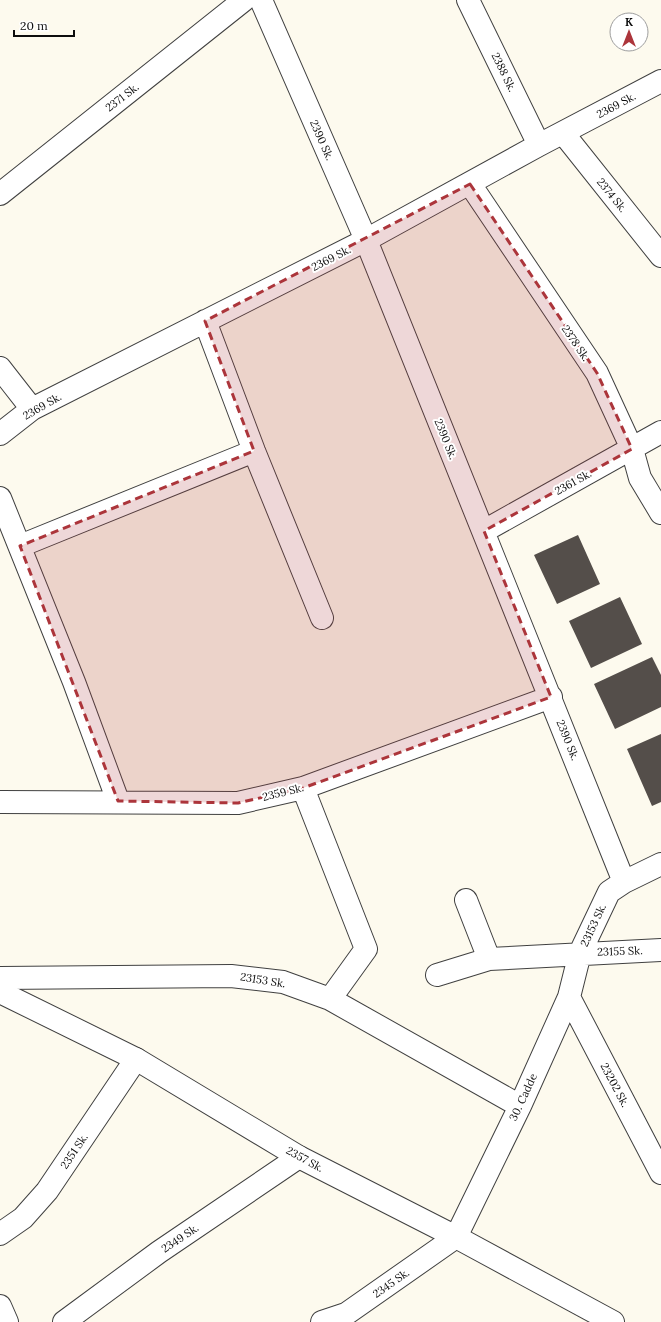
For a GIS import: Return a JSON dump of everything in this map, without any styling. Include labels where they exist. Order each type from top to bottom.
[{"type":"street","name":"2371 Sk.","points":[[0,194],[244,0]]},
{"type":"street","name":"2390 Sk.","points":[[261,0],[366,240],[551,697],[624,882]]},
{"type":"street","name":"2388 Sk.","points":[[468,0],[539,145]]},
{"type":"street","name":"2369 Sk.","points":[[0,434],[32,409],[366,240],[539,145],[661,81]]},
{"type":"street","name":"2374 Sk.","points":[[563,133],[661,256]]},
{"type":"street","name":"2378 Sk.","points":[[470,184],[597,373],[632,449],[640,478],[661,513]]},
{"type":"street","points":[[205,322],[254,451],[322,618]]},
{"type":"street","points":[[0,368],[32,409]]},
{"type":"street","name":"2361 Sk.","points":[[484,531],[661,432]]},
{"type":"street","points":[[20,546],[254,451]]},
{"type":"street","points":[[0,498],[74,682],[118,801]]},
{"type":"street","name":"2359 Sk.","points":[[0,802],[238,802],[303,788],[551,697]]},
{"type":"street","points":[[303,788],[366,949],[330,999]]},
{"type":"street","points":[[624,882],[661,864]]},
{"type":"street","name":"23153 Sk.","points":[[437,975],[489,959],[580,953],[608,892],[624,882]]},
{"type":"street","points":[[466,900],[489,959]]},
{"type":"street","name":"23155 Sk.","points":[[580,953],[661,950]]},
{"type":"street","name":"30. Cadde","points":[[456,1237],[520,1106],[569,997],[580,953]]},
{"type":"street","name":"23153 Sk.","points":[[0,978],[231,976],[283,982],[330,999],[520,1106]]},
{"type":"street","name":"2357 Sk.","points":[[0,992],[136,1059],[299,1157],[456,1237],[599,1319]]},
{"type":"street","name":"23202 Sk.","points":[[569,997],[661,1173]]},
{"type":"street","name":"2351 Sk.","points":[[0,1234],[23,1218],[47,1191],[136,1059]]},
{"type":"street","name":"2349 Sk.","points":[[64,1322],[159,1252],[299,1157]]},
{"type":"street","name":"2345 Sk.","points":[[322,1322],[348,1318],[456,1237]]},
{"type":"street","points":[[0,1306],[7,1322]]},
{"type":"highlighted area","points":[[470,184],[597,373],[632,449],[484,531],[551,697],[303,788],[238,803],[118,801],[20,546],[254,451],[205,321]]},
{"type":"building","points":[[578,535],[600,584],[557,604],[534,555]]},
{"type":"building","points":[[620,597],[642,644],[591,668],[569,621]]},
{"type":"building","points":[[652,657],[661,675],[661,707],[615,729],[594,684]]},
{"type":"building","points":[[661,734],[661,802],[652,806],[627,749]]}]
